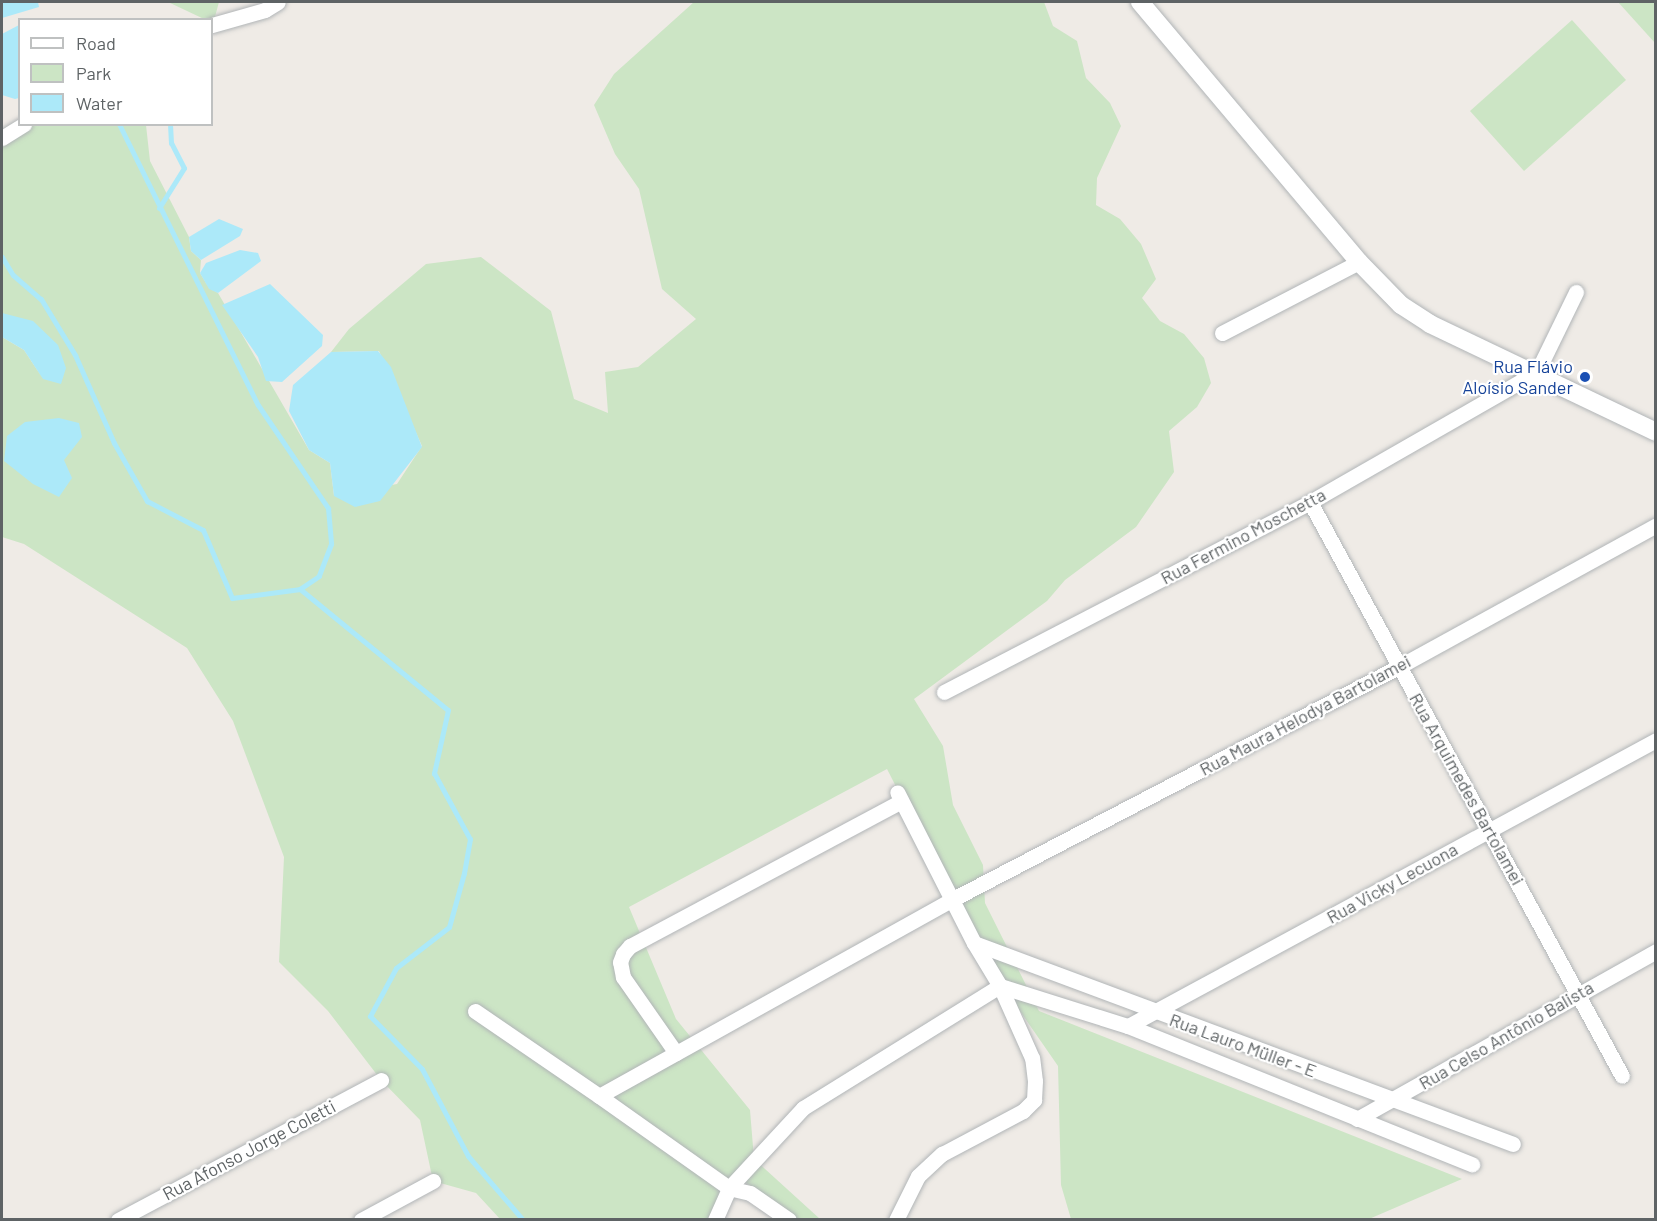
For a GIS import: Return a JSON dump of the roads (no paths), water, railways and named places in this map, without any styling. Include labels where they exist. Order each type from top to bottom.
[{"type":"street","points":[[213,25],[265,10],[278,2]]},
{"type":"street","points":[[1140,2],[1359,262],[1401,305],[1430,324],[1537,372],[1656,432]]},
{"type":"street","points":[[2,138],[21,126]]},
{"type":"street","points":[[1222,333],[1359,262]]},
{"type":"street","points":[[1537,372],[1576,292]]},
{"type":"street","name":"Rua Fermino Moschetta","points":[[944,692],[1310,502],[1537,372]]},
{"type":"street","name":"Rua Arquimedes Bartolamei","points":[[1310,502],[1622,1076]]},
{"type":"street","name":"Rua Maura Helodya Bartolamei","points":[[599,1096],[951,900],[1400,666],[1656,525]]},
{"type":"street","name":"Rua Vicky Lecuona","points":[[1128,1026],[1156,1013],[1489,829],[1656,740]]},
{"type":"street","points":[[676,1053],[623,977],[620,962],[623,954],[630,946],[899,797],[951,900],[1000,986],[1032,1058],[1034,1100],[1023,1111],[942,1154],[918,1176],[896,1220]]},
{"type":"street","name":"Rua Lauro Müller - E","points":[[974,943],[1156,1013],[1513,1144]]},
{"type":"street","name":"Rua Celso Antônio Balista","points":[[1357,1119],[1578,992],[1656,951]]},
{"type":"street","points":[[715,1220],[729,1188],[803,1108],[1000,986]]},
{"type":"street","name":"Rua Lauro Müller - E","points":[[1000,986],[1128,1026],[1472,1164]]},
{"type":"street","points":[[475,1011],[729,1188],[750,1193],[789,1220]]},
{"type":"street","name":"Rua Afonso Jorge Coletti","points":[[118,1220],[381,1080]]},
{"type":"street","points":[[361,1220],[434,1181]]},
{"type":"water","points":[[2,2],[38,2],[39,7],[2,18]]},
{"type":"water","points":[[18,26],[18,98],[15,99],[2,95],[2,34]]},
{"type":"water","points":[[219,219],[243,229],[240,236],[201,260],[191,251],[189,237]]},
{"type":"water","points":[[240,250],[258,253],[261,261],[218,293],[209,289],[200,273],[206,263]]},
{"type":"water","points":[[270,284],[323,335],[322,346],[282,382],[266,381],[258,357],[222,305]]},
{"type":"water","points":[[2,313],[33,321],[58,345],[66,368],[61,384],[43,379],[24,350],[2,337]]},
{"type":"water","points":[[378,351],[391,367],[422,447],[380,501],[355,507],[334,496],[330,463],[309,450],[289,411],[293,385],[331,352]]},
{"type":"water","points":[[59,418],[79,423],[82,437],[64,460],[72,478],[59,497],[33,484],[4,461],[7,436],[25,422]]},
{"type":"waterway","points":[[120,126],[258,405],[328,508],[331,544],[319,576],[300,589]]},
{"type":"waterway","points":[[159,208],[184,168],[171,143],[170,126]]},
{"type":"waterway","points":[[2,257],[13,275],[41,299],[75,355],[114,443],[147,501],[203,530],[232,598],[300,589],[448,710],[434,773],[470,839],[464,873],[449,927],[396,968],[370,1016],[422,1069],[468,1156],[523,1220]]},
{"type":"place","name":"Rua Flávio Aloísio Sander","points":[[1585,377]]}]
